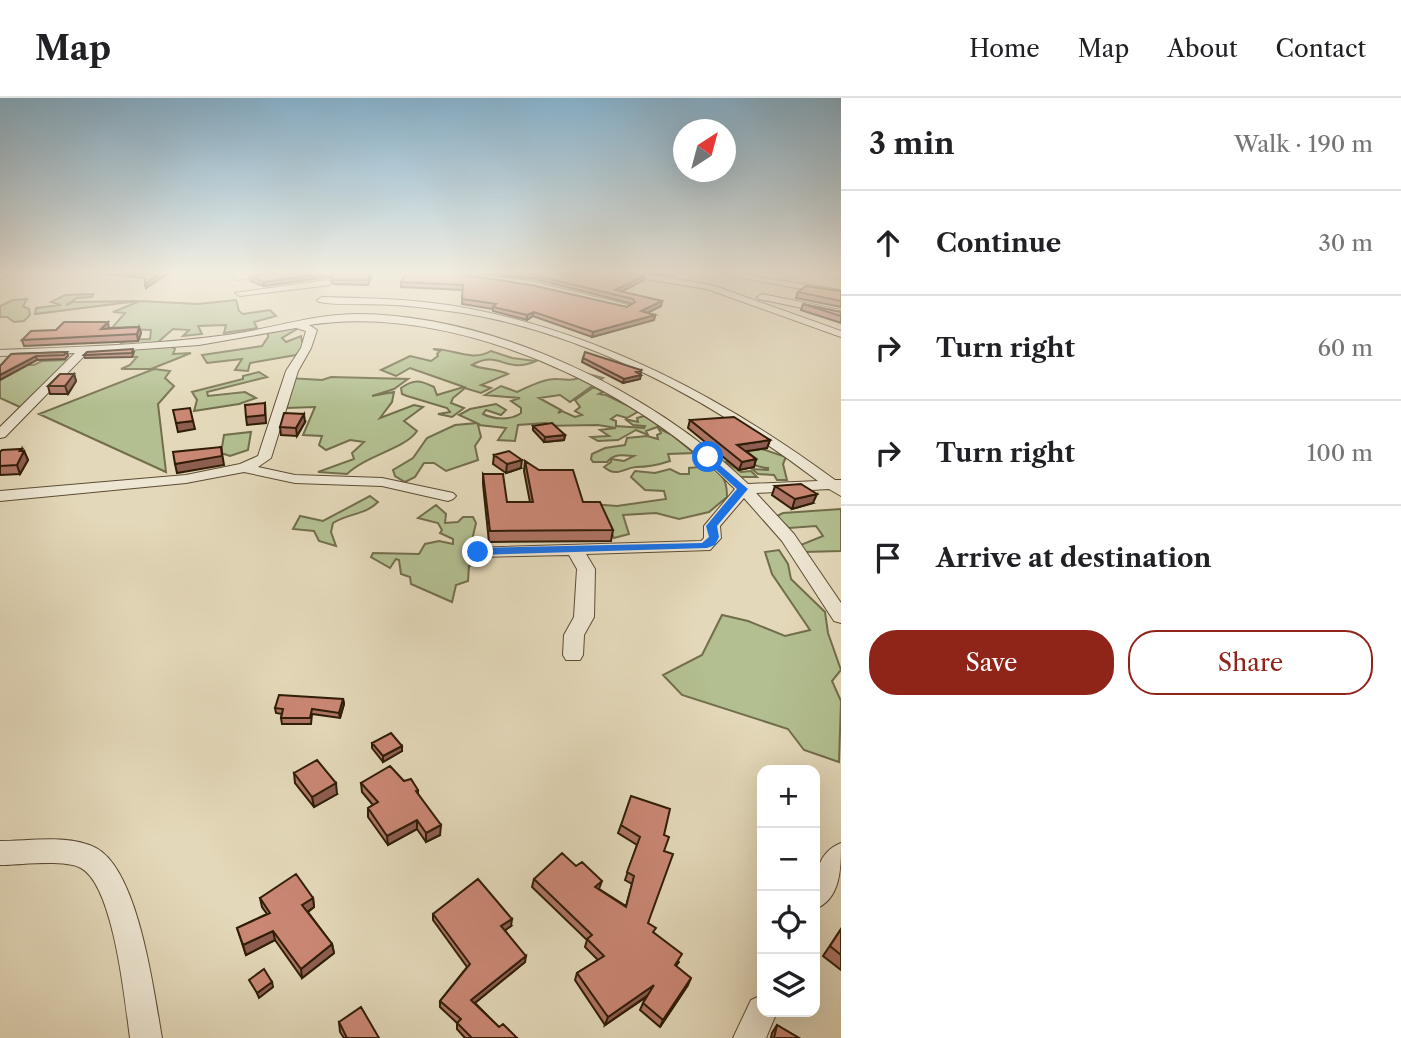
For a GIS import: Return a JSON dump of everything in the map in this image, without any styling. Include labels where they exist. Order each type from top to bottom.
[{"type":"street","points":[[504,318],[547,329],[679,385],[727,410],[839,486]]},
{"type":"street","points":[[793,318],[841,334]]},
{"type":"street","points":[[802,321],[817,318]]},
{"type":"street","points":[[0,353],[201,341],[323,319],[403,319],[454,329],[514,347],[593,383],[656,419],[721,468],[787,536],[841,617]]},
{"type":"street","points":[[0,496],[160,482],[244,468],[264,458],[292,371],[311,337],[312,330],[298,325]]},
{"type":"street","points":[[0,433],[85,349]]},
{"type":"street","points":[[244,468],[295,479],[382,482],[448,496]]},
{"type":"street","points":[[478,552],[704,546],[711,543],[714,537],[712,526],[743,489],[839,486]]},
{"type":"street","points":[[573,655],[573,635],[584,617],[586,569],[576,551]]},
{"type":"street","points":[[0,853],[86,857],[100,863],[108,877],[129,939],[146,1038]]},
{"type":"street","points":[[818,891],[841,855]]},
{"type":"street","points":[[749,1038],[759,1017]]},
{"type":"green space","points":[[8,318],[27,318],[24,321],[14,322]]},
{"type":"green space","points":[[121,318],[269,318],[254,322],[257,328],[224,333],[226,325],[198,326],[202,334],[183,336],[189,330],[173,329],[157,343],[167,344],[175,349],[173,354],[191,353],[151,369],[121,369],[130,365],[137,357],[112,356],[122,343],[150,339],[151,330],[92,328],[112,328]]},
{"type":"green space","points":[[302,326],[282,338],[286,342],[301,336],[303,346],[296,355],[250,363],[248,371],[235,370],[242,359],[207,363],[202,355],[262,346],[268,337],[268,331]]},
{"type":"green space","points":[[433,349],[470,355],[491,351],[512,358],[536,361],[517,365],[490,360],[472,365],[508,374],[481,385],[491,388],[481,393],[465,388],[451,403],[464,408],[452,417],[438,414],[450,412],[447,408],[402,394],[401,388],[413,382],[421,382],[434,387],[437,395],[464,387],[410,368],[396,376],[381,370],[410,356],[431,361],[440,351]]},
{"type":"green space","points":[[71,360],[22,408],[0,398],[0,365],[34,365],[42,361]]},
{"type":"green space","points":[[154,369],[170,371],[165,378],[174,386],[158,404],[166,472],[39,414]]},
{"type":"green space","points":[[259,372],[267,377],[207,392],[208,396],[245,392],[256,398],[239,404],[194,411],[197,400],[192,392],[243,379],[243,376]]},
{"type":"green space","points":[[584,373],[603,378],[570,402],[560,395],[539,398],[561,410],[558,413],[562,411],[575,417],[582,415],[575,411],[580,407],[575,400],[594,387],[603,392],[599,394],[639,411],[627,418],[617,415],[611,419],[616,421],[616,426],[644,428],[645,426],[633,425],[625,419],[638,422],[637,418],[644,416],[660,426],[646,431],[648,435],[636,430],[618,440],[598,441],[591,437],[609,436],[600,430],[616,428],[598,425],[541,426],[545,423],[518,425],[515,441],[498,440],[506,428],[478,425],[481,437],[475,446],[478,460],[446,471],[434,463],[424,463],[415,477],[405,482],[395,476],[393,470],[413,458],[427,438],[455,425],[477,423],[459,415],[470,409],[496,404],[506,410],[501,415],[486,410],[483,414],[502,418],[521,413],[521,408],[511,401],[520,398],[485,395],[501,386],[517,392],[548,380],[575,379]]},
{"type":"green space","points":[[331,377],[408,379],[394,389],[372,396],[394,392],[392,402],[380,418],[414,405],[423,407],[404,421],[417,431],[404,443],[355,467],[347,474],[318,472],[354,459],[352,453],[364,442],[350,440],[326,450],[319,445],[322,436],[303,435],[315,407],[287,408],[289,378],[322,380]]},
{"type":"green space","points":[[658,428],[672,435],[694,453],[668,454],[670,461],[616,472],[604,467],[611,459],[624,461],[634,456],[616,456],[610,459],[607,462],[593,462],[591,459],[592,454],[605,448],[625,445],[627,438],[647,436],[658,439],[657,435],[661,433]]},
{"type":"green space","points":[[251,432],[248,450],[230,456],[221,453],[224,435]]},
{"type":"green space","points":[[762,449],[786,457],[783,464],[787,480],[777,480],[774,475],[758,474],[752,469],[768,468],[737,460],[726,462],[741,472],[751,471],[757,477],[735,477],[715,456],[727,453]]},
{"type":"green space","points":[[711,466],[724,479],[727,497],[709,512],[679,519],[656,513],[623,515],[629,534],[614,538],[601,513],[591,504],[617,506],[666,499],[664,491],[645,490],[631,477],[635,471],[655,473],[670,469],[680,474],[689,474],[689,468]]},
{"type":"green space","points":[[370,496],[378,502],[362,512],[333,523],[331,532],[336,546],[319,541],[314,531],[293,529],[300,516],[323,521]]},
{"type":"green space","points":[[436,505],[446,514],[445,523],[473,517],[476,523],[469,553],[479,559],[479,563],[469,566],[468,581],[456,585],[452,602],[411,584],[410,577],[401,574],[399,560],[396,559],[390,568],[371,557],[373,553],[419,554],[425,544],[439,541],[453,544],[453,539],[440,533],[442,530],[438,523],[418,518]]},
{"type":"green space","points":[[841,509],[841,551],[804,552],[798,546],[823,536],[816,526],[789,528],[775,517],[783,513]]},
{"type":"green space","points":[[779,550],[788,564],[791,579],[825,612],[828,633],[841,670],[832,681],[841,701],[839,762],[804,750],[788,729],[682,695],[663,675],[702,655],[722,615],[748,621],[785,636],[810,630],[772,574],[765,552]]},
{"type":"building","points":[[551,318],[645,318],[593,332]]},
{"type":"building","points":[[64,322],[108,322],[101,329],[139,327],[137,334],[22,340],[31,331],[56,330]]},
{"type":"building","points":[[133,349],[132,353],[84,355],[87,352]]},
{"type":"building","points":[[67,352],[64,355],[36,356],[0,375],[0,366],[11,354]]},
{"type":"building","points":[[585,352],[641,370],[636,372],[641,375],[624,379],[583,358]]},
{"type":"building","points":[[60,374],[74,374],[65,386],[48,386]]},
{"type":"building","points":[[265,403],[265,415],[246,417],[245,405]]},
{"type":"building","points":[[190,408],[193,421],[176,423],[173,410]]},
{"type":"building","points":[[284,413],[304,414],[296,428],[280,427]]},
{"type":"building","points":[[734,417],[770,440],[737,445],[756,459],[742,462],[690,420]]},
{"type":"building","points":[[552,423],[565,435],[545,437],[533,426]]},
{"type":"building","points":[[221,447],[222,456],[175,464],[173,452]]},
{"type":"building","points":[[22,449],[20,451],[24,451],[17,465],[0,466],[2,450]]},
{"type":"building","points":[[509,451],[522,460],[507,464],[494,455]]},
{"type":"building","points":[[525,461],[539,470],[573,470],[583,502],[600,502],[613,530],[490,531],[483,474],[503,474],[507,502],[533,502]]},
{"type":"building","points":[[801,484],[817,494],[795,499],[775,486]]},
{"type":"building","points":[[279,695],[343,699],[339,713],[312,709],[310,718],[281,718],[283,709],[275,708]]},
{"type":"building","points":[[391,733],[402,746],[383,756],[372,743]]},
{"type":"building","points":[[317,760],[336,783],[312,797],[294,773]]},
{"type":"building","points":[[390,766],[404,781],[411,779],[418,790],[416,791],[441,825],[426,833],[417,820],[387,836],[368,808],[378,802],[361,783]]},
{"type":"building","points":[[631,796],[670,809],[664,835],[669,837],[664,851],[673,854],[648,923],[656,928],[653,932],[682,954],[675,965],[691,978],[663,1020],[643,1003],[654,985],[608,1017],[577,973],[604,956],[587,939],[592,935],[534,879],[562,853],[576,866],[582,862],[602,881],[595,887],[626,907],[634,876],[627,872],[640,837],[621,825]]},
{"type":"building","points":[[296,874],[313,898],[302,905],[332,944],[301,969],[273,931],[243,945],[237,928],[270,913],[260,898]]},
{"type":"building","points":[[478,879],[512,919],[501,926],[526,956],[471,1000],[499,1027],[503,1024],[517,1038],[472,1038],[457,1023],[461,1019],[440,1001],[470,964],[433,914]]},
{"type":"building","points":[[841,929],[841,955],[830,946]]},
{"type":"building","points":[[264,969],[272,982],[257,993],[249,980]]},
{"type":"building","points":[[361,1007],[379,1038],[347,1038],[339,1022]]},
{"type":"building","points":[[777,1025],[799,1038],[774,1038]]},
{"type":"route","points":[[478,552],[704,546],[711,543],[714,537],[712,526],[743,489],[708,457]]}]
